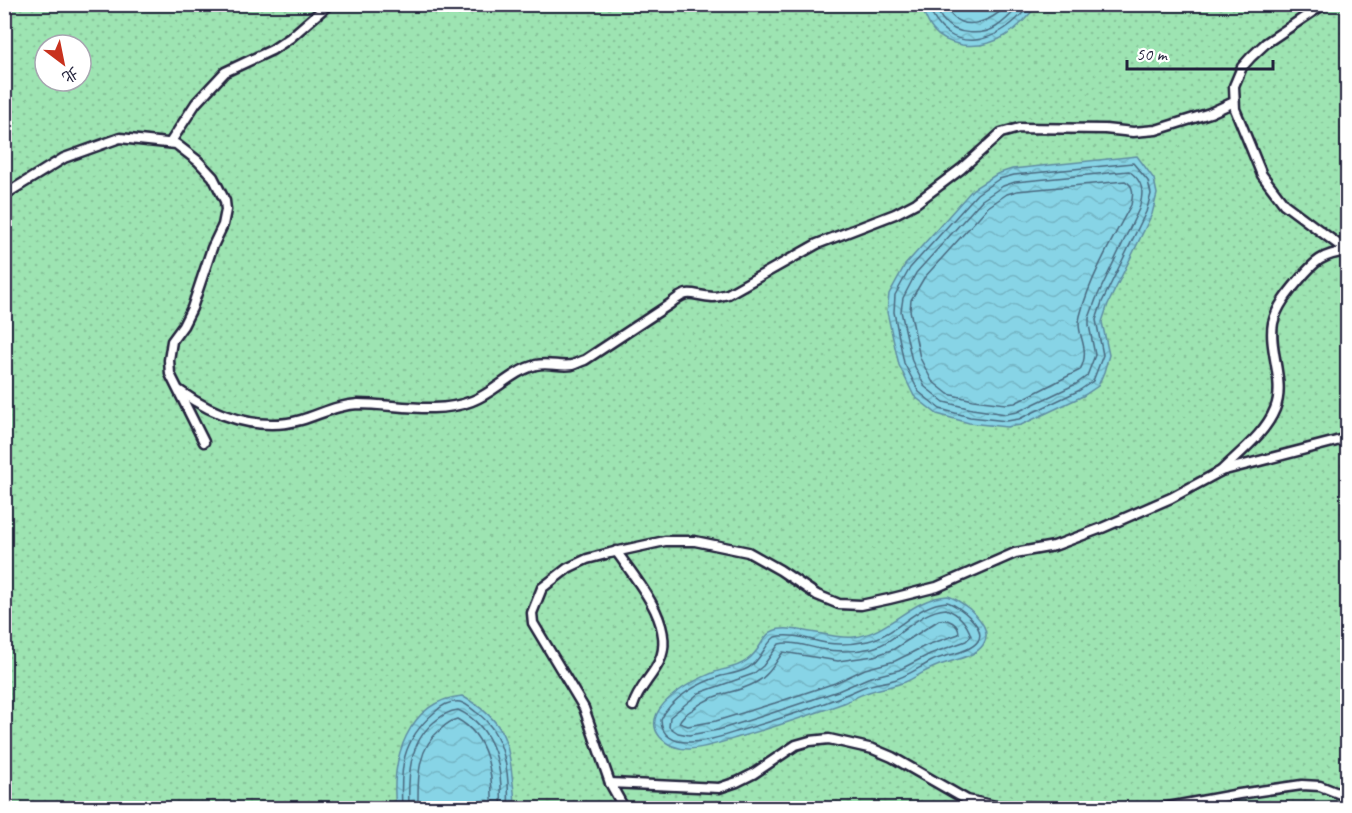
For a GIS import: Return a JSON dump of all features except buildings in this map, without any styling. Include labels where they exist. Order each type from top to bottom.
[{"type":"lane","points":[[170,143],[196,103],[225,72],[272,50],[290,38],[329,4]]},
{"type":"lane","points":[[1324,4],[1266,43],[1251,57],[1242,68],[1234,86],[1234,102],[1262,175],[1284,204],[1347,251]]},
{"type":"lane","points":[[180,391],[192,400],[231,418],[251,422],[294,422],[338,406],[359,404],[449,407],[473,401],[534,365],[551,363],[572,365],[585,360],[680,296],[690,292],[712,297],[728,294],[817,244],[895,214],[916,203],[961,169],[1001,134],[1019,128],[1105,129],[1133,132],[1156,130],[1210,113],[1234,102]]},
{"type":"lane","points":[[4,195],[64,158],[120,138],[176,144],[198,161],[213,177],[220,189],[226,210],[223,225],[212,248],[192,308],[172,341],[169,360],[170,374],[204,442]]},
{"type":"lane","points":[[1221,471],[1263,429],[1276,408],[1278,372],[1273,325],[1278,307],[1309,267],[1328,254],[1347,251]]},
{"type":"lane","points":[[624,808],[610,783],[584,708],[533,623],[532,613],[542,588],[555,577],[586,559],[665,542],[695,542],[748,552],[817,595],[839,604],[861,605],[937,587],[1015,553],[1054,546],[1171,498],[1221,471],[1347,438]]},
{"type":"lane","points":[[616,551],[652,605],[658,616],[662,634],[663,648],[660,660],[636,695],[633,706]]},
{"type":"lane","points":[[610,783],[719,788],[753,774],[796,746],[810,741],[829,739],[873,749],[892,757],[967,800],[996,806],[1070,808]]},
{"type":"lane","points":[[1163,808],[1302,785],[1320,786],[1347,797]]},
{"type":"green space","points":[[5,5],[1347,5],[1347,808],[5,808]]},
{"type":"water","points":[[921,5],[1037,5],[1014,30],[996,41],[962,45],[939,36],[929,24]]},
{"type":"water","points":[[1137,156],[1154,179],[1157,194],[1152,214],[1108,304],[1102,322],[1109,355],[1098,386],[1083,396],[1021,425],[1007,427],[969,423],[937,414],[914,396],[899,365],[887,312],[889,294],[905,265],[973,189],[997,174],[1012,169]]},
{"type":"water","points":[[948,596],[962,603],[976,615],[985,630],[986,638],[983,645],[968,656],[933,668],[900,684],[871,691],[806,716],[711,745],[681,748],[669,744],[660,737],[655,726],[657,714],[664,703],[689,684],[746,661],[771,632],[790,629],[854,637],[879,629],[923,603]]},
{"type":"water","points":[[462,696],[493,719],[504,738],[508,748],[515,796],[514,808],[396,808],[396,771],[406,736],[415,721],[428,709],[443,700]]}]
